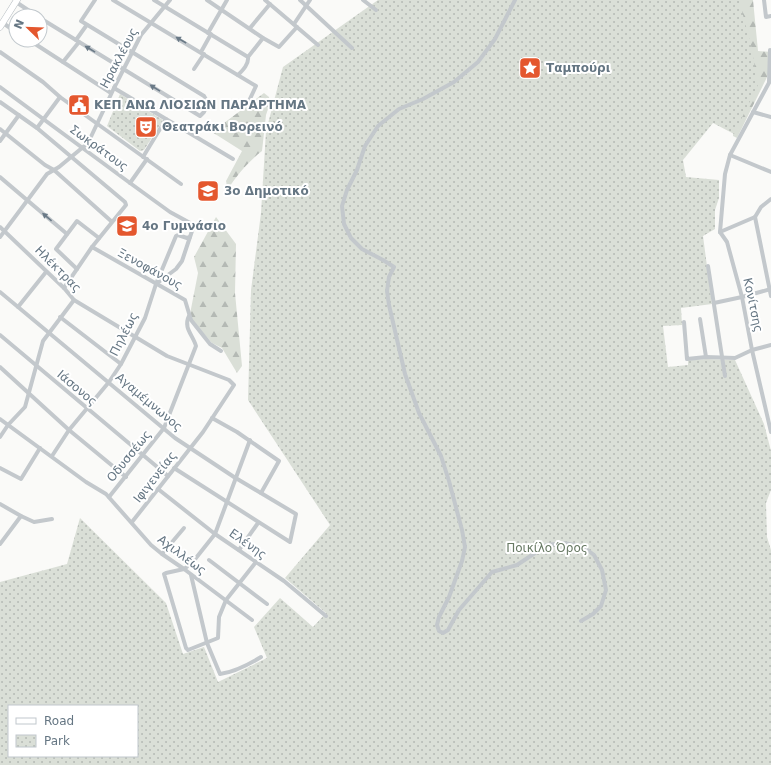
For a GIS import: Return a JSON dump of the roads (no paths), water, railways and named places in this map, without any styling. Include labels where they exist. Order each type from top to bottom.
[{"type":"main road","points":[[1,25],[16,1]]},
{"type":"street","points":[[48,23],[200,116],[204,112],[208,103],[204,96],[81,22],[95,0]]},
{"type":"street","points":[[154,0],[248,57]]},
{"type":"street","name":"Ηρακλέους","points":[[0,237],[47,174],[88,144],[123,69],[141,35],[170,0]]},
{"type":"street","points":[[207,0],[263,38],[279,47],[295,26],[310,0]]},
{"type":"street","points":[[194,68],[203,53],[210,34],[227,0]]},
{"type":"street","points":[[265,0],[318,45]]},
{"type":"street","points":[[300,0],[352,48]]},
{"type":"street","points":[[363,0],[376,10]]},
{"type":"street","points":[[515,0],[495,39],[478,62],[454,82],[423,99],[399,109],[378,126],[365,146],[342,206],[344,224],[351,238],[362,249],[394,267],[388,277],[387,291],[405,374],[419,413],[441,456],[462,530],[465,547],[462,561],[449,597],[439,617],[437,625],[439,631],[443,633],[448,630],[458,610],[492,572],[517,565],[547,545],[563,543],[582,546],[594,555],[602,570],[606,590],[601,606],[593,614],[581,621]]},
{"type":"street","points":[[764,0],[766,17],[771,16]]},
{"type":"street","points":[[16,1],[26,8]]},
{"type":"street","points":[[116,1],[256,86],[248,103]]},
{"type":"street","points":[[250,28],[270,4]]},
{"type":"street","points":[[63,62],[78,41],[86,26]]},
{"type":"street","points":[[238,75],[243,71],[247,64],[248,57],[263,38]]},
{"type":"street","points":[[41,48],[111,94]]},
{"type":"street","points":[[770,50],[770,81],[730,155],[725,174],[720,232],[755,217],[761,206],[771,200]]},
{"type":"street","points":[[0,52],[181,184]]},
{"type":"street","name":"Σωκράτους","points":[[0,87],[170,212],[189,223],[193,228],[190,237]]},
{"type":"street","points":[[114,88],[233,159]]},
{"type":"street","points":[[37,128],[60,97]]},
{"type":"street","points":[[0,102],[37,128],[125,202],[126,205],[116,218],[111,221],[64,288]]},
{"type":"street","points":[[753,112],[771,117]]},
{"type":"street","points":[[0,141],[19,115]]},
{"type":"street","points":[[130,183],[166,119]]},
{"type":"street","points":[[0,129],[45,165],[54,170],[111,221]]},
{"type":"street","points":[[730,155],[771,172]]},
{"type":"street","points":[[0,177],[68,234]]},
{"type":"street","points":[[755,217],[771,296]]},
{"type":"street","points":[[78,268],[56,250],[78,221],[99,238]]},
{"type":"street","name":"Ηλέκτρας","points":[[0,227],[64,288],[74,300],[161,353],[229,380],[234,385]]},
{"type":"street","name":"Κονίτσης","points":[[720,232],[727,242],[742,297],[752,350],[769,417],[771,432]]},
{"type":"street","name":"Πηλέως","points":[[52,456],[69,430],[109,382],[120,364],[144,318],[176,236],[178,235],[187,238],[190,237]]},
{"type":"street","points":[[156,284],[176,269],[182,261],[190,237]]},
{"type":"street","name":"Ξενοφάνους","points":[[92,247],[185,300],[191,320],[210,344],[221,351]]},
{"type":"street","points":[[708,266],[725,376]]},
{"type":"street","points":[[18,307],[46,272]]},
{"type":"street","points":[[714,303],[770,289]]},
{"type":"street","name":"Αγαμέμνωνος","points":[[0,292],[164,428],[236,478],[296,514],[290,542],[258,523]]},
{"type":"street","points":[[0,437],[8,425],[25,407],[43,341],[74,300]]},
{"type":"street","name":"Οδυσσέως","points":[[109,497],[164,428],[196,346],[188,330],[187,324],[189,316]]},
{"type":"street","points":[[60,318],[120,364]]},
{"type":"street","points":[[700,319],[706,357]]},
{"type":"street","points":[[684,322],[687,359],[706,357],[735,358],[752,350],[771,345]]},
{"type":"street","name":"Ιάσονος","points":[[0,336],[142,456],[168,476]]},
{"type":"street","points":[[0,367],[69,430],[126,477]]},
{"type":"street","name":"Ιφιγενείας","points":[[132,522],[191,448],[234,385]]},
{"type":"street","points":[[212,418],[250,440],[279,461],[261,493]]},
{"type":"street","name":"Αχιλλέως","points":[[0,419],[109,497],[148,541],[162,554],[252,620]]},
{"type":"street","points":[[250,440],[215,534],[192,563],[184,569],[166,572],[164,574],[179,626],[188,650],[218,638],[219,617],[226,600],[256,562]]},
{"type":"street","points":[[0,468],[21,479],[40,448]]},
{"type":"street","points":[[174,468],[258,523],[239,550]]},
{"type":"street","name":"Ελένης","points":[[158,489],[215,534],[284,581],[326,616]]},
{"type":"street","points":[[0,504],[34,522],[52,519]]},
{"type":"street","points":[[0,544],[21,516]]},
{"type":"street","points":[[162,554],[184,528]]},
{"type":"street","points":[[209,560],[267,604]]},
{"type":"street","points":[[191,575],[207,643],[220,674],[242,668],[261,657]]},
{"type":"place","name":"Ταμπούρι","points":[[530,68]]},
{"type":"place","name":"ΚΕΠ ΑΝΩ ΛΙΟΣΙΩΝ ΠΑΡΑΡΤΗΜΑ","points":[[79,105]]},
{"type":"place","name":"Θεατράκι Βορεινό","points":[[146,127]]},
{"type":"place","name":"3ο Δημοτικό","points":[[208,191]]},
{"type":"place","name":"4ο Γυμνάσιο","points":[[127,226]]},
{"type":"park label","name":"Ποικίλο Όρος","points":[[547,548]]}]
